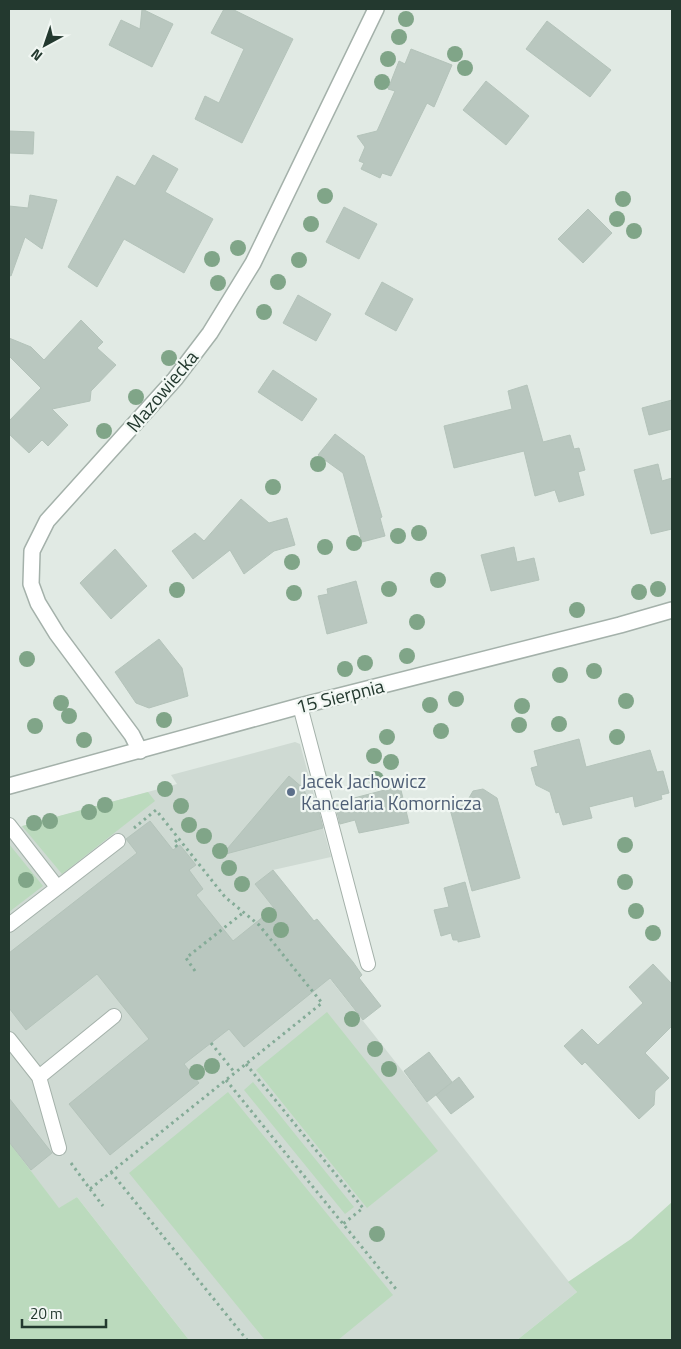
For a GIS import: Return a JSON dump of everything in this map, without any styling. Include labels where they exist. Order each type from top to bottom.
[{"type":"street","name":"Mazowiecka","points":[[140,751],[117,713],[57,634],[38,603],[31,584],[32,551],[47,521],[175,379],[210,333],[253,263],[376,9]]},
{"type":"street","name":"15 Sierpnia","points":[[9,786],[300,706],[620,625],[672,610]]},
{"type":"lane","points":[[300,706],[368,964]]},
{"type":"lane","points":[[9,825],[57,888]]},
{"type":"lane","points":[[9,925],[118,841]]},
{"type":"lane","points":[[39,1076],[114,1016]]},
{"type":"lane","points":[[9,1039],[39,1076],[59,1148]]},
{"type":"path","points":[[90,1189],[322,1003],[259,925],[225,897],[156,810],[118,841]]},
{"type":"path","points":[[177,847],[174,843],[179,838]]},
{"type":"path","points":[[195,971],[186,958],[244,912]]},
{"type":"path","points":[[211,1043],[235,1073]]},
{"type":"path","points":[[246,1064],[363,1208],[343,1224]]},
{"type":"path","points":[[226,1080],[396,1289]]},
{"type":"path","points":[[59,1148],[103,1206]]},
{"type":"path","points":[[111,1172],[247,1340]]},
{"type":"shaded area","points":[[295,742],[300,744],[331,857],[273,870],[255,884],[577,1292],[517,1340],[189,1340],[77,1197],[59,1209],[9,1142],[9,830],[177,784],[171,775]]},
{"type":"green space","points":[[148,792],[155,801],[62,874],[22,826]]},
{"type":"green space","points":[[9,844],[43,886],[9,912]]},
{"type":"green space","points":[[327,1012],[438,1151],[367,1208],[256,1070]]},
{"type":"green space","points":[[253,1082],[354,1207],[345,1214],[244,1090]]},
{"type":"green space","points":[[228,1092],[393,1295],[338,1340],[265,1340],[129,1173]]},
{"type":"green space","points":[[9,1142],[59,1208],[77,1197],[189,1340],[9,1340]]},
{"type":"green space","points":[[672,1202],[672,1340],[517,1340],[577,1292],[568,1282],[631,1239]]},
{"type":"building","points":[[142,9],[173,24],[152,67],[109,45],[121,20],[140,29]]},
{"type":"building","points":[[224,9],[232,9],[293,39],[242,143],[195,119],[205,96],[219,103],[244,49],[211,33]]},
{"type":"building","points":[[547,21],[611,70],[590,97],[526,49]]},
{"type":"building","points":[[411,49],[452,65],[434,107],[427,103],[391,176],[382,173],[380,178],[361,169],[364,163],[359,161],[365,147],[357,136],[377,131],[395,91],[388,89],[399,61],[405,64]]},
{"type":"building","points":[[486,81],[529,116],[506,145],[463,110]]},
{"type":"building","points":[[9,131],[34,132],[33,154],[9,153]]},
{"type":"building","points":[[153,155],[178,169],[165,192],[213,219],[184,273],[124,239],[97,287],[68,267],[117,176],[135,186]]},
{"type":"building","points":[[30,195],[57,200],[42,249],[25,237],[11,276],[9,275],[9,206],[28,208]]},
{"type":"building","points":[[344,207],[377,224],[359,259],[326,242]]},
{"type":"building","points":[[588,209],[612,233],[583,263],[558,239]]},
{"type":"building","points":[[382,282],[413,299],[396,331],[365,314]]},
{"type":"building","points":[[298,295],[331,314],[316,341],[283,323]]},
{"type":"building","points":[[81,320],[103,342],[97,348],[116,365],[91,391],[90,401],[52,409],[68,425],[48,446],[42,440],[29,453],[9,434],[9,421],[41,388],[9,356],[9,338],[31,347],[44,360]]},
{"type":"building","points":[[273,370],[317,399],[302,421],[258,392]]},
{"type":"building","points":[[527,385],[543,442],[570,435],[574,449],[579,448],[585,470],[578,472],[584,495],[559,502],[555,490],[535,496],[524,451],[454,468],[444,426],[512,409],[508,391]]},
{"type":"building","points":[[672,400],[672,429],[649,435],[642,408]]},
{"type":"building","points":[[335,434],[364,456],[382,517],[380,518],[385,536],[362,542],[343,473],[318,455]]},
{"type":"building","points":[[658,464],[662,481],[672,478],[672,529],[651,534],[634,470]]},
{"type":"building","points":[[241,499],[269,523],[287,518],[295,545],[274,551],[244,574],[230,550],[193,579],[172,551],[195,533],[204,541]]},
{"type":"building","points":[[514,547],[517,562],[534,558],[539,580],[491,591],[481,555]]},
{"type":"building","points":[[115,549],[147,586],[111,619],[80,583]]},
{"type":"building","points":[[356,581],[367,623],[327,634],[318,596],[328,594],[327,589]]},
{"type":"building","points":[[159,639],[182,668],[188,696],[149,708],[136,703],[115,672]]},
{"type":"building","points":[[579,739],[586,767],[650,750],[657,772],[663,771],[669,793],[661,795],[662,799],[635,807],[633,796],[589,807],[592,818],[563,825],[559,812],[556,813],[550,792],[536,785],[531,768],[538,766],[534,751]]},
{"type":"building","points":[[289,776],[304,789],[310,810],[318,808],[323,828],[222,855]]},
{"type":"building","points":[[400,786],[409,823],[359,833],[355,820],[340,824],[335,803]]},
{"type":"building","points":[[483,789],[497,798],[520,878],[472,891],[450,809],[465,805],[473,791]]},
{"type":"building","points":[[150,821],[173,850],[180,845],[196,865],[189,870],[203,889],[196,895],[233,941],[274,908],[255,884],[273,870],[314,921],[317,919],[353,962],[362,975],[359,978],[381,1006],[363,1020],[330,978],[244,1047],[229,1029],[184,1064],[199,1083],[110,1155],[69,1104],[149,1039],[97,974],[26,1030],[9,1008],[9,953],[137,853],[126,839]]},
{"type":"building","points":[[465,882],[480,937],[458,942],[458,940],[453,940],[451,933],[441,936],[434,910],[449,907],[444,888]]},
{"type":"building","points":[[653,964],[672,984],[672,1026],[645,1053],[669,1078],[655,1091],[654,1105],[639,1119],[585,1062],[582,1065],[564,1046],[582,1029],[598,1045],[643,1003],[629,987]]},
{"type":"building","points":[[429,1052],[452,1082],[427,1102],[404,1071]]},
{"type":"building","points":[[459,1077],[474,1097],[451,1114],[436,1095]]},
{"type":"building","points":[[9,1098],[52,1153],[31,1170],[9,1142]]},
{"type":"place","name":"Jacek Jachowicz Kancelaria Komornicza","points":[[291,792]]}]
